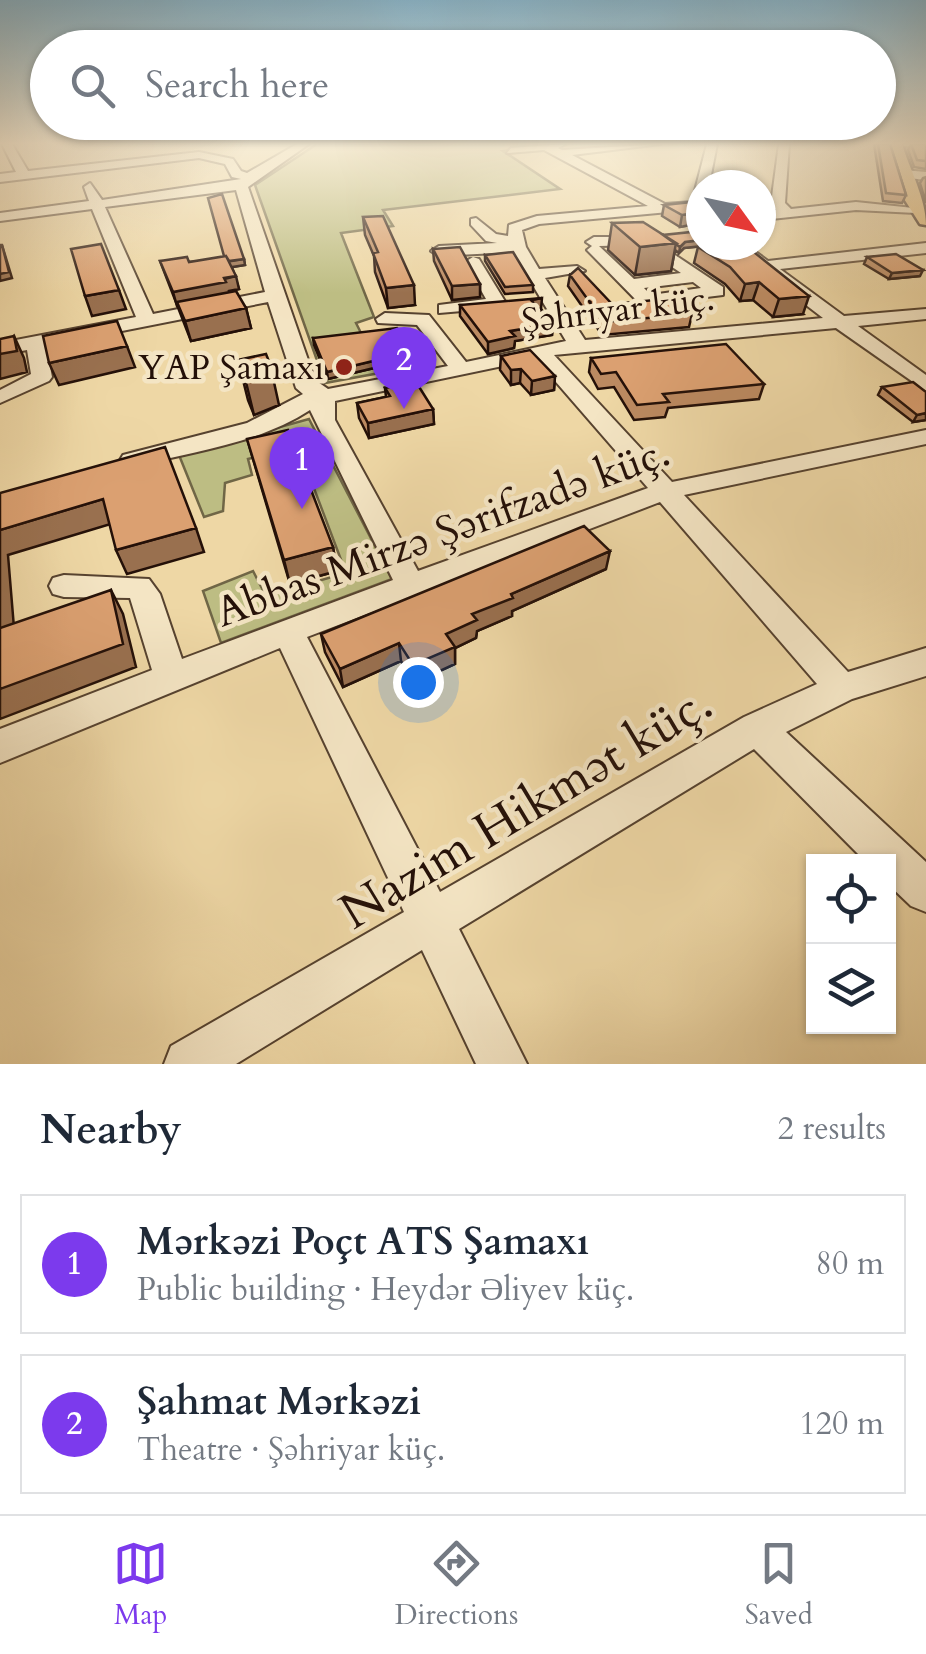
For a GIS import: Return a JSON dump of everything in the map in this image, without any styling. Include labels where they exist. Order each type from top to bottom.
[{"type":"street","points":[[93,194],[146,318]]},
{"type":"street","points":[[0,218],[163,194]]},
{"type":"street","points":[[196,204],[218,194]]},
{"type":"street","points":[[246,194],[304,380],[322,395],[324,420],[410,584]]},
{"type":"street","points":[[637,194],[660,207]]},
{"type":"street","points":[[779,194],[788,213]]},
{"type":"street","points":[[533,274],[517,245],[514,228],[527,222],[686,206]]},
{"type":"street","points":[[776,214],[856,206],[922,215]]},
{"type":"street","points":[[476,222],[491,238],[517,245]]},
{"type":"street","points":[[640,239],[699,276],[718,291],[705,296],[647,301],[594,246],[640,239]]},
{"type":"street","points":[[439,252],[517,245]]},
{"type":"street","points":[[768,266],[926,248]]},
{"type":"street","points":[[757,260],[926,385]]},
{"type":"street","points":[[472,262],[579,346]]},
{"type":"street","points":[[533,274],[577,271]]},
{"type":"street","points":[[522,301],[533,274]]},
{"type":"street","points":[[628,284],[699,276]]},
{"type":"street","points":[[0,349],[276,295]]},
{"type":"street","points":[[705,296],[744,329]]},
{"type":"street","points":[[678,299],[712,332]]},
{"type":"street","points":[[445,309],[522,301]]},
{"type":"street","name":"Şəhriyar küç.","points":[[108,467],[274,421],[322,395],[540,351],[926,314]]},
{"type":"street","points":[[386,320],[422,319],[460,368]]},
{"type":"street","points":[[3,396],[42,377],[36,342]]},
{"type":"street","points":[[540,351],[669,490],[842,688]]},
{"type":"street","name":"Abbas Mirzə Şərifzadə küç.","points":[[0,746],[288,630],[669,490],[926,437]]},
{"type":"street","points":[[64,586],[138,587],[146,594],[171,678]]},
{"type":"street","points":[[288,630],[502,1064]]},
{"type":"street","name":"Nazim Hikmət küç.","points":[[189,1064],[758,728],[842,688],[926,662]]},
{"type":"street","points":[[758,728],[926,891]]},
{"type":"green space","points":[[258,194],[521,194],[383,210],[393,226],[341,233],[374,317],[356,323],[361,333],[406,330],[423,365],[325,383]]},
{"type":"green space","points":[[309,419],[392,579],[221,643],[203,591],[253,571],[266,596],[346,573],[298,446],[248,459],[252,475],[225,483],[223,511],[204,517],[179,455]]},
{"type":"building","points":[[222,194],[244,259],[229,261],[224,256],[208,198]]},
{"type":"building","points":[[686,203],[686,214],[682,215],[664,205]]},
{"type":"building","points":[[383,216],[414,285],[386,288],[373,253],[378,252],[363,217]]},
{"type":"building","points":[[643,222],[676,243],[640,247],[612,223]]},
{"type":"building","points":[[686,233],[686,242],[680,247],[663,235]]},
{"type":"building","points":[[101,244],[119,290],[85,296],[71,249]]},
{"type":"building","points":[[0,245],[9,272],[0,274]]},
{"type":"building","points":[[460,247],[480,284],[452,286],[433,249]]},
{"type":"building","points":[[513,252],[533,285],[505,287],[485,255]]},
{"type":"building","points":[[896,254],[923,270],[892,273],[867,257]]},
{"type":"building","points":[[226,256],[236,276],[224,278],[226,282],[173,292],[160,261],[187,257],[189,262]]},
{"type":"building","points":[[719,260],[764,260],[809,296],[779,299],[759,282],[745,284]]},
{"type":"building","points":[[578,268],[612,304],[677,298],[692,314],[604,322],[570,275]]},
{"type":"building","points":[[236,291],[246,308],[185,321],[177,302]]},
{"type":"building","points":[[542,298],[531,300],[553,324],[510,331],[515,336],[488,342],[460,305]]},
{"type":"building","points":[[117,321],[127,346],[49,363],[43,336]]},
{"type":"building","points":[[397,328],[411,352],[327,372],[313,338]]},
{"type":"building","points":[[14,336],[17,351],[0,354],[0,339]]},
{"type":"building","points":[[726,344],[764,384],[663,394],[669,402],[637,405],[616,372],[601,374],[591,358]]},
{"type":"building","points":[[530,350],[555,376],[532,381],[521,369],[511,370],[501,356]]},
{"type":"building","points":[[266,354],[270,364],[244,374],[238,360]]},
{"type":"building","points":[[416,382],[433,409],[368,423],[357,403],[390,396],[385,388]]},
{"type":"building","points":[[913,382],[926,392],[926,413],[917,415],[882,387]]},
{"type":"building","points":[[288,430],[333,547],[284,560],[247,439]]},
{"type":"building","points":[[165,447],[196,528],[116,550],[103,499],[0,530],[0,493]]},
{"type":"building","points":[[584,526],[610,551],[472,614],[477,620],[446,634],[455,647],[413,665],[399,643],[340,669],[321,634]]},
{"type":"building","points":[[111,590],[123,644],[0,689],[0,628]]},
{"type":"place","name":"YAP Şamaxı","points":[[344,367]]},
{"type":"place","name":"Şahmat Mərkəzi","points":[[404,409]]},
{"type":"place","name":"Mərkəzi Poçt ATS Şamaxı","points":[[302,509]]}]
